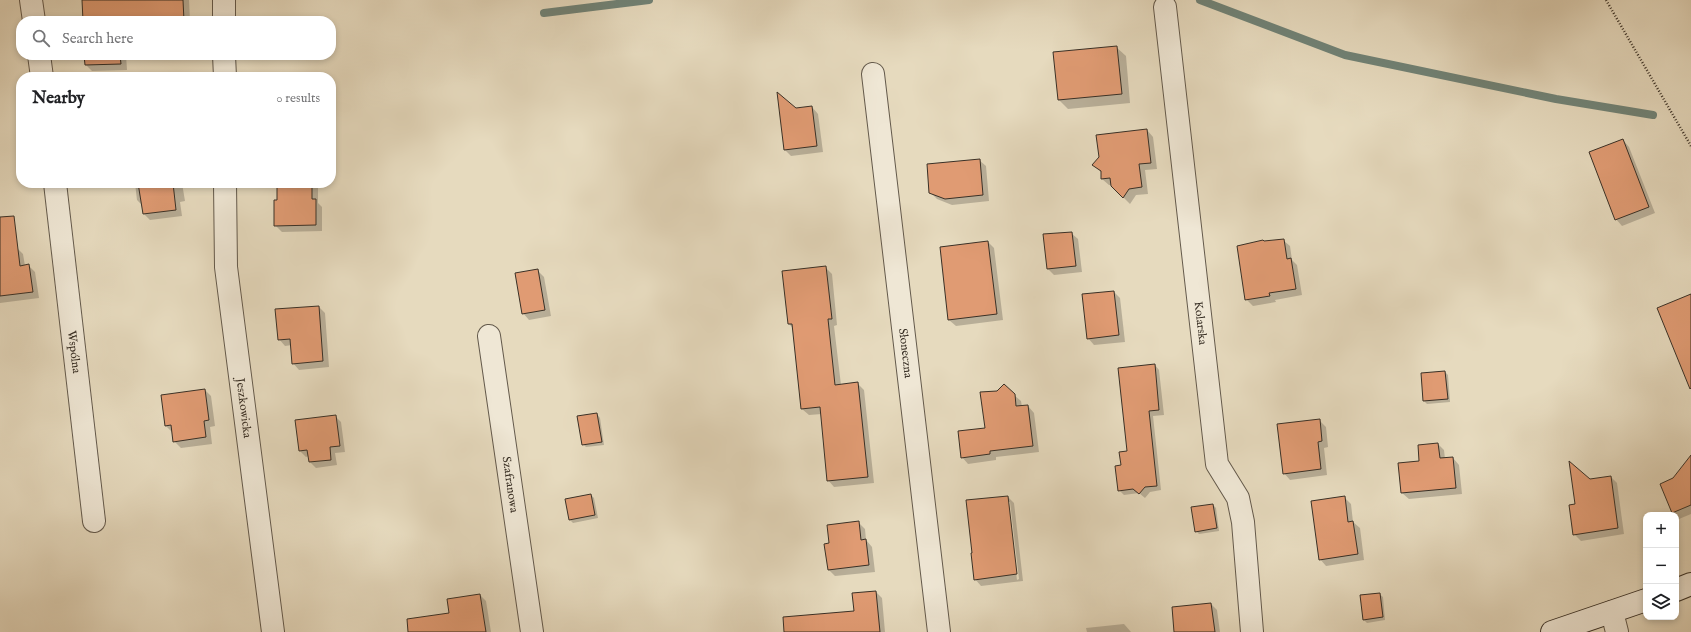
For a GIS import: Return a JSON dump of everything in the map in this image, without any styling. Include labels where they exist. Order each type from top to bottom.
[{"type":"street","points":[[31,0],[33,16]]},
{"type":"street","points":[[224,0],[224,16]]},
{"type":"street","name":"Kolarska","points":[[1165,7],[1217,464],[1238,498],[1240,504],[1243,522],[1252,632]]},
{"type":"street","points":[[40,60],[41,72]]},
{"type":"street","points":[[224,60],[225,72]]},
{"type":"street","name":"Słoneczna","points":[[872,74],[939,632]]},
{"type":"street","name":"Wspólna","points":[[56,188],[94,521]]},
{"type":"street","name":"Jeszkowicka","points":[[225,188],[226,266],[273,632]]},
{"type":"street","name":"Szafranowa","points":[[489,336],[532,632]]},
{"type":"street","points":[[1679,589],[1691,584]]},
{"type":"street","points":[[1552,632],[1615,622],[1643,602]]},
{"type":"path","points":[[1606,0],[1691,146]]},
{"type":"building","points":[[82,0],[183,0],[184,16],[83,16]]},
{"type":"building","points":[[1117,46],[1122,94],[1058,100],[1053,52]]},
{"type":"building","points":[[84,60],[121,60],[121,64],[85,65]]},
{"type":"building","points":[[777,92],[796,108],[812,106],[817,146],[784,150]]},
{"type":"building","points":[[1147,129],[1151,163],[1139,164],[1142,187],[1129,189],[1123,198],[1111,186],[1110,178],[1101,179],[1101,171],[1092,165],[1099,157],[1096,135]]},
{"type":"building","points":[[1623,139],[1649,207],[1615,220],[1589,152]]},
{"type":"building","points":[[980,159],[983,195],[945,199],[929,193],[927,164]]},
{"type":"building","points":[[139,188],[174,188],[176,210],[143,214]]},
{"type":"building","points":[[277,188],[312,188],[312,199],[316,199],[316,225],[274,226],[274,200],[277,200]]},
{"type":"building","points":[[14,216],[20,266],[29,264],[33,292],[0,296],[0,217]]},
{"type":"building","points":[[1072,232],[1076,266],[1047,269],[1043,234]]},
{"type":"building","points":[[1284,239],[1287,259],[1291,258],[1296,289],[1269,293],[1270,296],[1245,300],[1237,246],[1263,240]]},
{"type":"building","points":[[988,241],[997,314],[948,320],[940,247]]},
{"type":"building","points":[[826,266],[832,319],[828,319],[835,385],[858,382],[868,477],[827,481],[820,407],[801,409],[792,324],[788,324],[782,271]]},
{"type":"building","points":[[538,269],[545,310],[522,314],[515,273]]},
{"type":"building","points":[[1114,291],[1119,335],[1087,339],[1082,294]]},
{"type":"building","points":[[1691,294],[1691,388],[1690,389],[1657,308]]},
{"type":"building","points":[[319,306],[323,361],[292,364],[290,339],[278,340],[275,309]]},
{"type":"building","points":[[1155,364],[1159,410],[1149,411],[1157,486],[1145,487],[1139,494],[1133,489],[1118,491],[1115,466],[1121,465],[1119,452],[1127,451],[1118,368]]},
{"type":"building","points":[[1445,371],[1448,399],[1423,401],[1421,373]]},
{"type":"building","points":[[1004,384],[1015,394],[1016,406],[1028,405],[1033,446],[990,451],[990,454],[961,458],[958,431],[985,428],[980,392],[997,391]]},
{"type":"building","points":[[205,389],[209,420],[204,421],[206,437],[173,442],[171,425],[165,426],[161,395]]},
{"type":"building","points":[[597,413],[602,442],[582,445],[577,416]]},
{"type":"building","points":[[336,415],[340,446],[330,447],[331,460],[309,462],[307,450],[299,451],[295,420]]},
{"type":"building","points":[[1320,419],[1322,441],[1318,442],[1321,469],[1283,474],[1277,424]]},
{"type":"building","points":[[1438,443],[1440,458],[1453,457],[1456,488],[1401,493],[1398,463],[1419,461],[1418,445]]},
{"type":"building","points":[[1691,455],[1691,505],[1672,512],[1660,484],[1673,478]]},
{"type":"building","points":[[1569,461],[1590,479],[1611,476],[1618,528],[1573,535],[1569,505],[1575,504]]},
{"type":"building","points":[[591,494],[595,515],[569,520],[565,499]]},
{"type":"building","points":[[1008,496],[1017,574],[974,580],[966,500]]},
{"type":"building","points":[[1345,496],[1348,522],[1353,521],[1358,554],[1319,560],[1311,501]]},
{"type":"building","points":[[1213,504],[1217,528],[1195,532],[1191,507]]},
{"type":"building","points":[[859,521],[861,540],[866,539],[869,565],[828,570],[824,544],[829,543],[827,525]]},
{"type":"building","points":[[876,591],[880,632],[784,632],[783,617],[854,611],[852,593]]},
{"type":"building","points":[[1380,593],[1383,617],[1363,620],[1360,595]]},
{"type":"building","points":[[480,594],[486,632],[408,632],[407,619],[449,613],[447,599]]},
{"type":"building","points":[[1211,603],[1215,632],[1174,632],[1172,607]]},
{"type":"waterway","points":[[544,13],[649,0]]},
{"type":"waterway","points":[[1200,0],[1345,55],[1556,99],[1653,115]]}]
